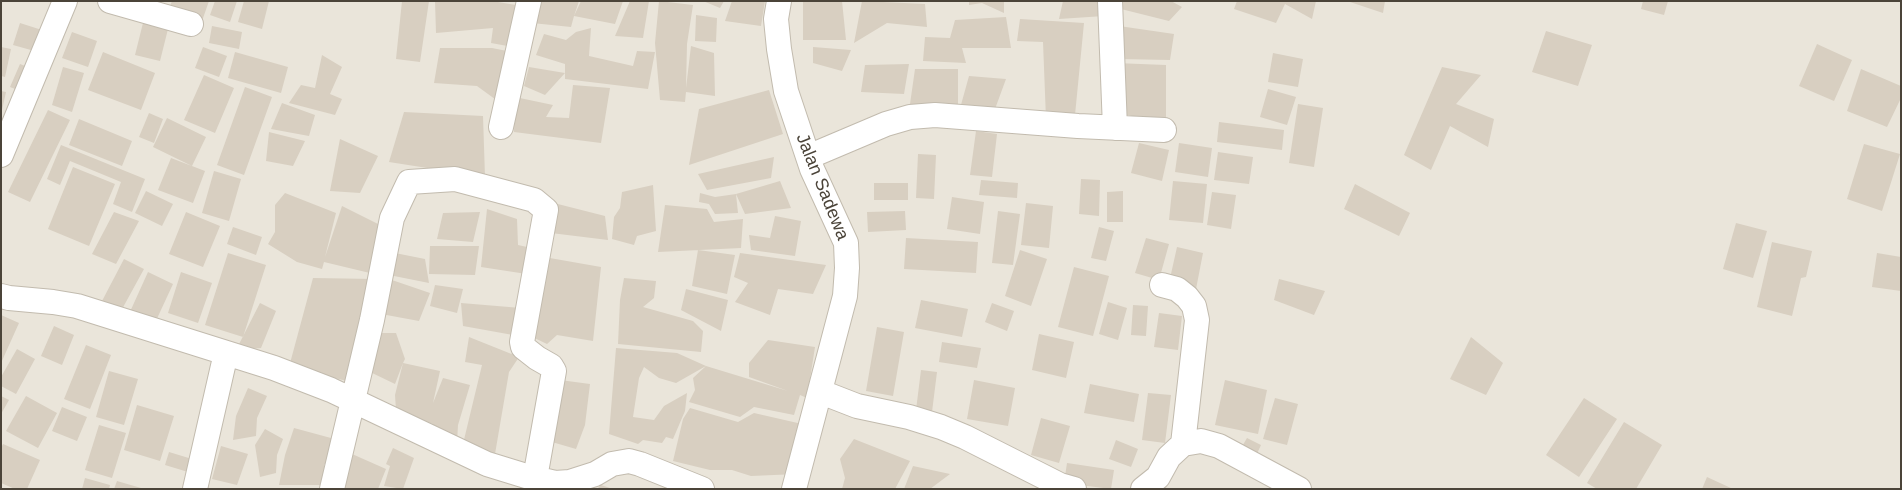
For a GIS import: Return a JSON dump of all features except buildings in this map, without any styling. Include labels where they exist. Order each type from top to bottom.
[{"type":"street","points":[[1,155],[65,1]]},
{"type":"street","points":[[110,1],[191,24]]},
{"type":"street","points":[[501,126],[529,1]]},
{"type":"street","name":"Jalan Sadewa","points":[[779,1],[776,19],[786,91],[812,169],[846,243],[847,268],[838,398],[794,489]]},
{"type":"street","points":[[1110,1],[1115,128]]},
{"type":"street","points":[[808,157],[886,124],[910,117],[934,114],[1164,130]]},
{"type":"street","points":[[332,489],[372,320],[392,218],[409,182],[455,179],[534,200],[546,210],[522,342],[523,346],[554,371],[534,478]]},
{"type":"street","points":[[1162,285],[1177,290],[1187,297],[1194,306],[1197,320],[1183,444]]},
{"type":"street","points":[[1,296],[76,306],[274,368],[352,400],[486,464],[534,478],[554,483],[570,482],[595,474],[612,464],[629,461],[702,489]]},
{"type":"street","points":[[195,489],[226,353]]},
{"type":"street","points":[[838,398],[941,427],[965,437],[1060,485],[1074,489]]},
{"type":"street","points":[[1143,489],[1158,477],[1169,457],[1183,444],[1201,441],[1219,446],[1299,489]]},
{"type":"shaded area","points":[[1,1],[1901,1],[1901,489],[1,489]]}]
